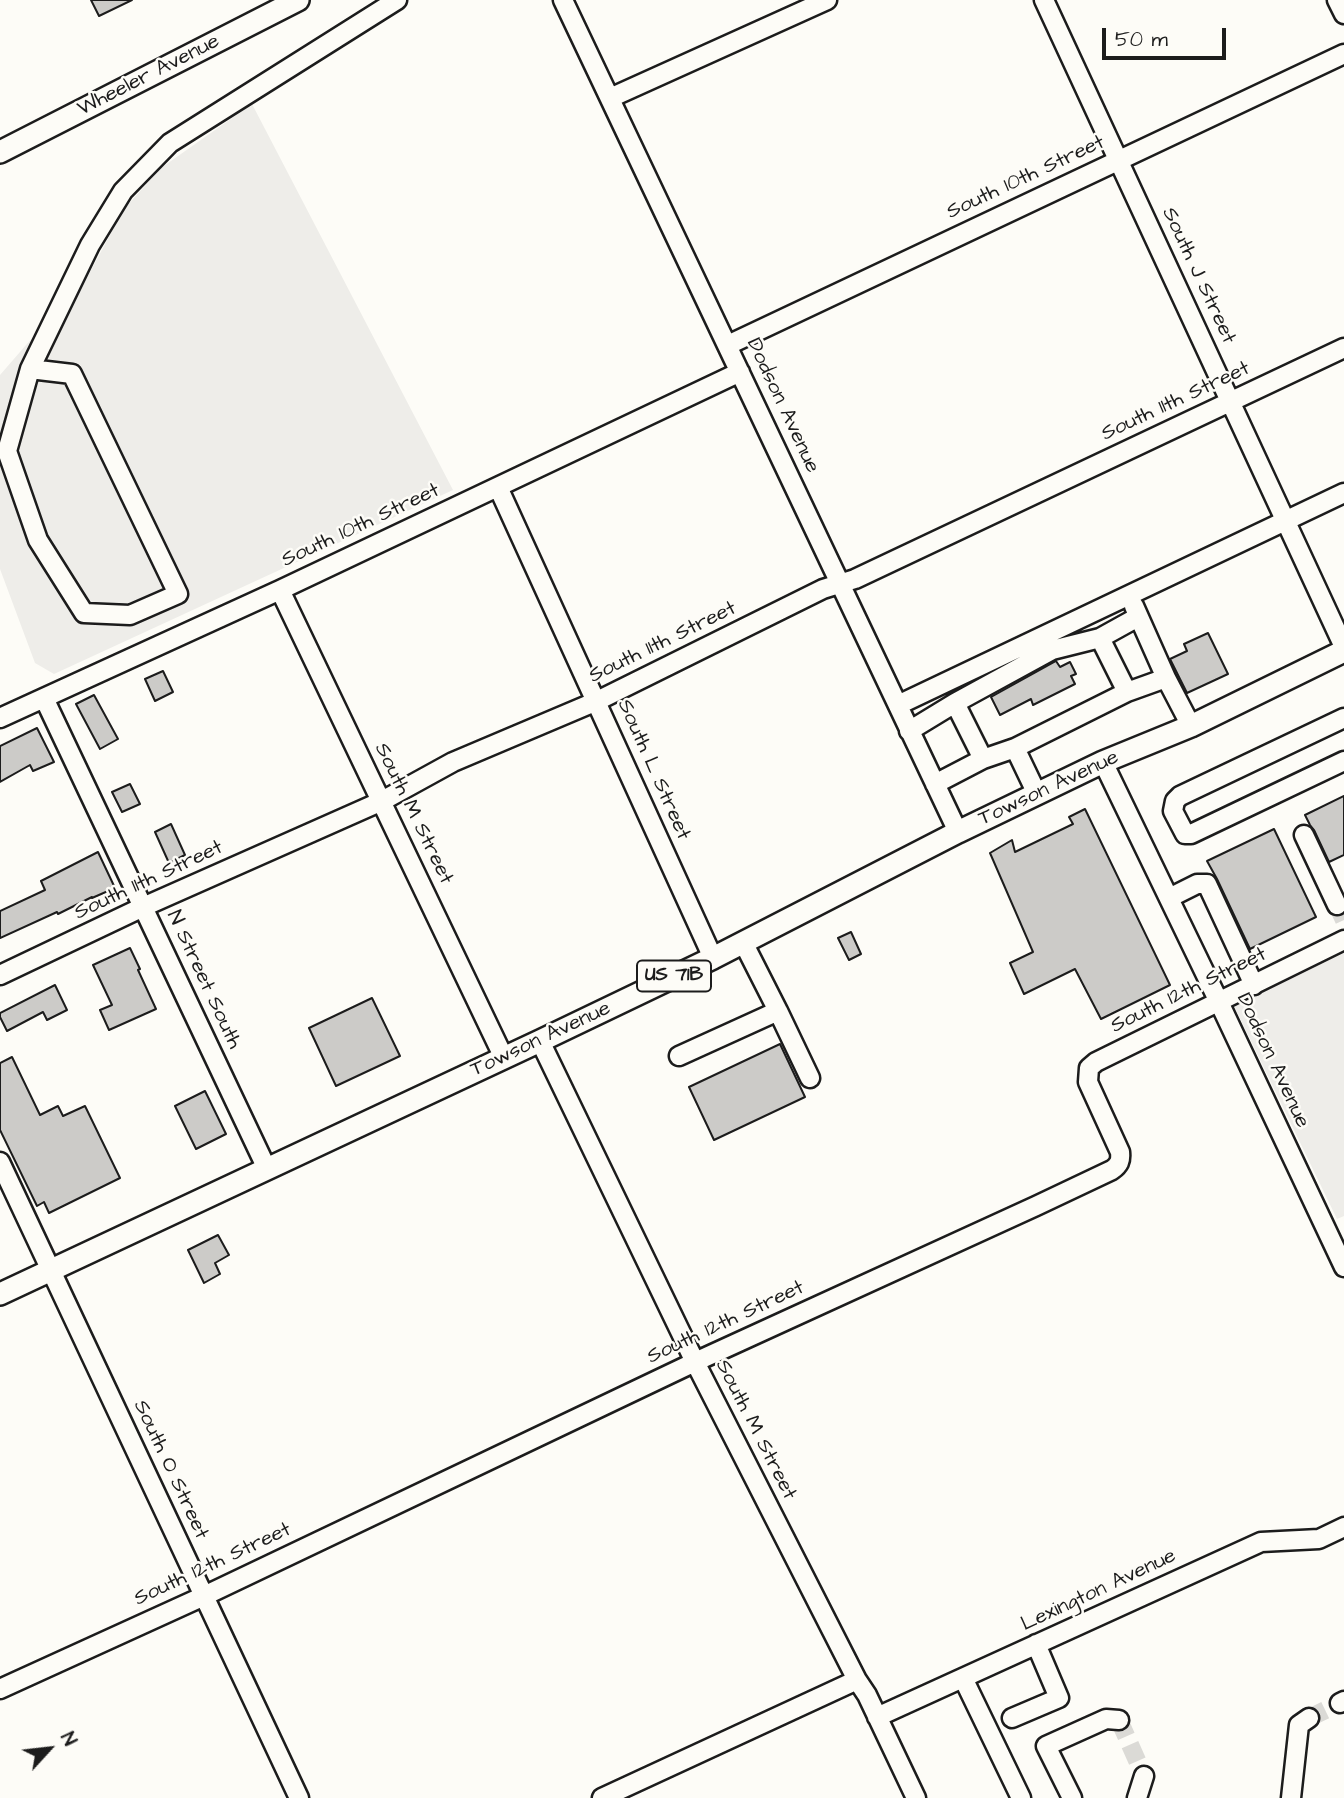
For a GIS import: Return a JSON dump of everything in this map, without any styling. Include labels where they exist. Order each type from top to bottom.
[{"type":"main road","name":"Wheeler Avenue","points":[[0,152],[298,0]]},
{"type":"main road","name":"Towson Avenue","points":[[0,1294],[540,1041],[743,942],[958,832],[1103,762],[1191,726],[1344,650]]},
{"type":"street","points":[[30,369],[72,374],[178,594],[130,614],[84,612],[38,540],[7,451],[30,369],[89,245],[123,191],[170,143],[397,0]]},
{"type":"street","name":"Dodson Avenue","points":[[563,0],[958,832]]},
{"type":"street","points":[[610,98],[827,0]]},
{"type":"street","name":"South J Street","points":[[1044,0],[1344,650]]},
{"type":"street","points":[[1337,0],[1344,15]]},
{"type":"street","name":"South 10th Street","points":[[728,345],[1344,54]]},
{"type":"street","name":"South 11th Street","points":[[0,975],[143,907],[382,801],[453,762],[597,701],[823,589],[855,579],[1344,348]]},
{"type":"street","name":"South 10th Street","points":[[0,718],[280,590],[740,372]]},
{"type":"street","name":"South L Street","points":[[498,487],[713,957]]},
{"type":"street","points":[[898,705],[1344,493]]},
{"type":"street","name":"South M Street","points":[[280,590],[504,1058]]},
{"type":"street","points":[[1129,594],[1166,678],[1191,726]]},
{"type":"street","points":[[909,730],[1052,650],[1100,638],[1138,617]]},
{"type":"street","points":[[1100,638],[1127,692]]},
{"type":"street","points":[[935,784],[983,759],[1015,748],[1127,692],[1166,678]]},
{"type":"street","name":"N Street South","points":[[44,698],[267,1169]]},
{"type":"street","points":[[955,703],[983,759]]},
{"type":"street","points":[[1344,718],[1180,796],[1172,811],[1185,834],[1191,834],[1344,761]]},
{"type":"street","points":[[1015,748],[1037,794]]},
{"type":"street","name":"Dodson Avenue","points":[[1103,762],[1339,1243],[1344,1267]]},
{"type":"street","points":[[1304,835],[1337,905]]},
{"type":"street","points":[[1169,898],[1197,884],[1206,884],[1254,985]]},
{"type":"street","name":"South 12th Street","points":[[0,1689],[204,1596],[695,1362],[1112,1170],[1121,1159],[1120,1152],[1088,1082],[1089,1068],[1096,1062],[1344,940]]},
{"type":"street","points":[[743,942],[810,1078]]},
{"type":"street","points":[[679,1056],[778,1011]]},
{"type":"street","name":"South M Street","points":[[540,1041],[695,1362],[857,1681],[867,1695],[916,1798]]},
{"type":"street","name":"South O Street","points":[[0,1162],[299,1798]]},
{"type":"street","name":"Lexington Avenue","points":[[877,1717],[1261,1542],[1318,1539],[1344,1527]]},
{"type":"street","points":[[1012,1718],[1059,1698],[1036,1644]]},
{"type":"street","points":[[962,1678],[1021,1798]]},
{"type":"street","points":[[602,1798],[857,1681]]},
{"type":"street","points":[[1291,1798],[1299,1725],[1309,1718]]},
{"type":"street","points":[[1072,1798],[1046,1746],[1106,1719],[1119,1720]]},
{"type":"street","points":[[1293,1774],[1305,1798]]},
{"type":"street","points":[[1137,1798],[1144,1776]]},
{"type":"shaded area","points":[[252,104],[453,490],[54,674],[35,663],[0,569],[0,375],[84,283],[124,209],[161,168]]},
{"type":"shaded area","points":[[1344,953],[1344,1216],[1337,1219],[1234,1006]]},
{"type":"building","points":[[91,0],[132,0],[99,16]]},
{"type":"building","points":[[1208,633],[1228,674],[1187,693],[1170,659],[1187,651],[1184,644]]},
{"type":"building","points":[[1056,661],[1060,667],[1070,662],[1076,674],[1071,676],[1075,684],[1033,705],[1031,699],[1000,715],[991,697]]},
{"type":"building","points":[[163,671],[173,692],[155,701],[145,679]]},
{"type":"building","points":[[94,695],[118,739],[100,749],[76,704]]},
{"type":"building","points":[[37,728],[54,762],[33,771],[30,765],[0,782],[0,746]]},
{"type":"building","points":[[130,784],[140,804],[122,812],[112,792]]},
{"type":"building","points":[[1344,796],[1344,855],[1329,862],[1305,815]]},
{"type":"building","points":[[1085,809],[1170,985],[1101,1019],[1075,969],[1024,994],[1010,963],[1033,952],[990,853],[1012,840],[1015,852],[1073,824],[1069,817]]},
{"type":"building","points":[[171,824],[185,855],[169,863],[155,832]]},
{"type":"building","points":[[1274,829],[1316,917],[1250,949],[1207,861]]},
{"type":"building","points":[[98,852],[115,888],[0,938],[0,911],[45,890],[41,881]]},
{"type":"building","points":[[851,932],[861,954],[849,960],[838,938]]},
{"type":"building","points":[[130,948],[156,1009],[109,1030],[100,1010],[112,1005],[93,965]]},
{"type":"building","points":[[55,985],[67,1010],[47,1020],[43,1012],[7,1031],[0,1013]]},
{"type":"building","points":[[372,998],[400,1056],[336,1086],[309,1028]]},
{"type":"building","points":[[780,1044],[805,1097],[714,1140],[689,1087]]},
{"type":"building","points":[[12,1057],[40,1115],[58,1106],[63,1116],[85,1106],[120,1178],[49,1213],[44,1202],[37,1206],[0,1130],[0,1063]]},
{"type":"building","points":[[205,1091],[226,1134],[196,1149],[175,1106]]},
{"type":"building","points":[[218,1235],[229,1255],[215,1263],[220,1274],[204,1283],[188,1250]]},
{"type":"tunnel","points":[[1337,905],[1344,920]]},
{"type":"tunnel","points":[[1309,1718],[1340,1703]]},
{"type":"tunnel","points":[[1119,1720],[1144,1776]]}]
